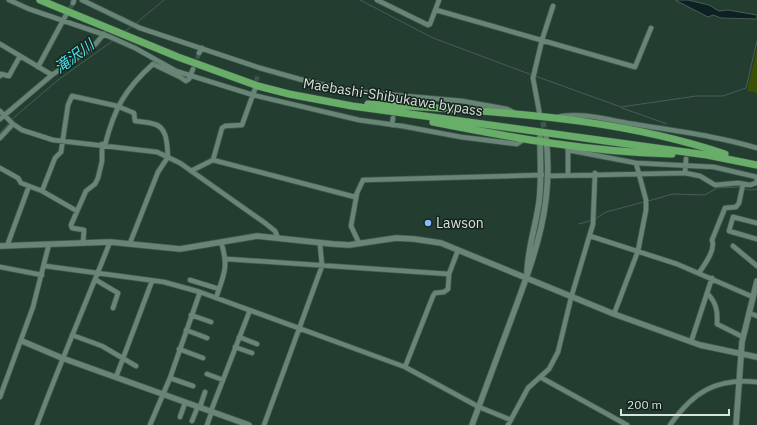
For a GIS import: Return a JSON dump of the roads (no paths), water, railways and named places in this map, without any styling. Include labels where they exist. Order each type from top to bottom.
[{"type":"highway","name":"Maebashi-Shibukawa bypass","points":[[40,0],[108,33],[129,37],[178,57],[258,86],[352,106],[707,155],[757,165]]},
{"type":"highway","points":[[320,100],[515,114],[541,120],[557,118],[613,126],[708,148],[757,165]]},
{"type":"highway","points":[[352,106],[365,111],[413,118],[523,140],[543,140],[567,148],[660,154],[707,155]]},
{"type":"street","points":[[9,0],[63,21],[108,33],[176,71],[253,96],[359,120],[484,141],[517,144],[523,140]]},
{"type":"street","points":[[82,0],[140,28],[260,68],[349,91],[462,101],[507,109],[515,114]]},
{"type":"street","points":[[377,0],[428,25],[430,24],[439,0]]},
{"type":"street","points":[[541,120],[533,78],[542,40],[553,6]]},
{"type":"street","points":[[436,10],[635,67],[651,28]]},
{"type":"street","points":[[38,67],[66,15]]},
{"type":"street","points":[[0,119],[3,114],[52,75],[92,48],[108,33]]},
{"type":"street","points":[[0,44],[52,75]]},
{"type":"street","points":[[199,53],[202,48]]},
{"type":"street","points":[[0,76],[1,74],[10,76],[20,56]]},
{"type":"street","points":[[84,243],[84,230],[72,228],[71,225],[86,191],[95,184],[98,178],[104,145],[117,106],[122,98],[141,75],[153,64],[180,77],[184,81],[189,79],[193,69]]},
{"type":"street","points":[[258,74],[260,68]]},
{"type":"street","points":[[213,160],[222,128],[225,126],[242,124],[253,96],[254,89]]},
{"type":"street","points":[[42,191],[55,158],[61,152],[68,105],[72,96],[117,106],[134,113],[135,121],[154,123],[160,126],[165,133],[168,158],[158,172],[130,243]]},
{"type":"street","points":[[396,96],[396,102]]},
{"type":"street","points":[[3,114],[13,124],[22,130],[53,140],[157,152],[191,172],[265,222],[275,231],[278,238]]},
{"type":"street","points":[[557,118],[566,115],[603,117],[632,124],[737,142],[757,148]]},
{"type":"street","points":[[392,125],[393,118]]},
{"type":"street","points":[[0,138],[13,124]]},
{"type":"street","points":[[690,139],[691,134]]},
{"type":"street","points":[[526,278],[527,264],[535,230],[542,175],[543,140]]},
{"type":"street","points":[[472,425],[542,232],[548,176],[543,140]]},
{"type":"street","points":[[548,176],[595,173],[685,173],[700,176],[715,185],[742,187],[756,183],[757,178],[714,167],[636,163],[567,148],[568,174]]},
{"type":"street","points":[[685,173],[686,159]]},
{"type":"street","points":[[191,172],[213,160],[355,197],[357,193]]},
{"type":"street","points":[[614,314],[638,251],[646,200],[636,163]]},
{"type":"street","points":[[0,168],[18,178],[21,183],[42,191],[76,211]]},
{"type":"street","points":[[45,266],[152,280],[175,284],[200,292],[405,367],[509,423],[528,388],[549,369],[558,352],[571,298],[590,236],[594,216],[595,173]]},
{"type":"street","points":[[359,243],[351,226],[357,193],[363,180],[542,175]]},
{"type":"street","points":[[7,246],[29,186]]},
{"type":"street","points":[[699,273],[711,253],[714,244],[712,240],[725,208],[736,207],[742,187]]},
{"type":"street","points":[[757,223],[733,217],[729,231],[757,239]]},
{"type":"street","points":[[0,246],[110,242],[180,249],[257,236],[320,244],[359,243],[396,238],[414,239],[441,243],[571,298],[691,342],[757,357]]},
{"type":"street","points":[[590,236],[638,251],[699,273],[753,297]]},
{"type":"street","points":[[37,425],[62,358],[96,280],[110,242]]},
{"type":"street","points":[[216,298],[227,259],[221,242]]},
{"type":"street","points":[[0,397],[22,341],[45,266],[50,244]]},
{"type":"street","points":[[264,425],[322,266],[320,244]]},
{"type":"street","points":[[733,246],[757,266]]},
{"type":"street","points":[[405,367],[433,296],[435,293],[446,291],[449,286],[450,274],[458,250]]},
{"type":"street","points":[[227,259],[450,274]]},
{"type":"street","points":[[0,267],[42,275]]},
{"type":"street","points":[[691,342],[712,278]]},
{"type":"street","points":[[96,280],[118,293],[112,308]]},
{"type":"street","points":[[116,377],[132,338],[152,280]]},
{"type":"street","points":[[190,280],[219,289]]},
{"type":"street","points":[[736,425],[743,337],[757,282]]},
{"type":"street","points":[[150,425],[170,378],[200,292]]},
{"type":"street","points":[[707,293],[713,299],[718,313],[717,324],[743,337]]},
{"type":"street","points":[[207,425],[250,310]]},
{"type":"street","points":[[749,313],[757,316]]},
{"type":"street","points":[[191,315],[211,322]]},
{"type":"street","points":[[186,330],[208,338]]},
{"type":"street","points":[[72,335],[102,346],[136,366]]},
{"type":"street","points":[[239,337],[257,344]]},
{"type":"street","points":[[22,341],[62,358],[249,425]]},
{"type":"street","points":[[236,347],[252,353]]},
{"type":"street","points":[[179,349],[203,358]]},
{"type":"street","points":[[207,374],[223,380]]},
{"type":"street","points":[[540,377],[627,425]]},
{"type":"street","points":[[170,378],[193,386]]},
{"type":"street","points":[[670,425],[688,402],[699,393],[722,383],[740,380],[757,382]]},
{"type":"street","points":[[192,420],[205,392]]},
{"type":"street","points":[[180,417],[185,403]]},
{"type":"water","points":[[675,0],[688,0],[709,5],[719,11],[728,10],[757,15],[757,19],[721,18],[713,15],[708,17]]},
{"type":"waterway","name":"滝沢川","points":[[135,24],[164,0]]},
{"type":"waterway","points":[[360,0],[433,38],[532,75]]},
{"type":"waterway","name":"滝沢川","points":[[124,32],[131,27]]},
{"type":"waterway","name":"滝沢川","points":[[11,120],[58,80],[114,40]]},
{"type":"waterway","points":[[535,76],[621,107],[696,96],[723,96],[746,88],[757,41]]},
{"type":"waterway","points":[[622,108],[667,124]]},
{"type":"waterway","name":"滝沢川","points":[[0,133],[9,123]]},
{"type":"waterway","points":[[648,201],[673,194],[705,195],[717,188],[740,187]]},
{"type":"waterway","points":[[745,189],[757,189]]},
{"type":"waterway","points":[[595,219],[606,212],[644,202]]},
{"type":"waterway","points":[[579,224],[592,220]]},
{"type":"tunnel","points":[[67,14],[73,3]]},
{"type":"tunnel","points":[[195,65],[199,53]]},
{"type":"tunnel","points":[[255,87],[258,74]]},
{"type":"tunnel","points":[[543,122],[546,136]]},
{"type":"tunnel","points":[[686,159],[690,139]]},
{"type":"place","name":"Lawson","points":[[428,223]]}]
